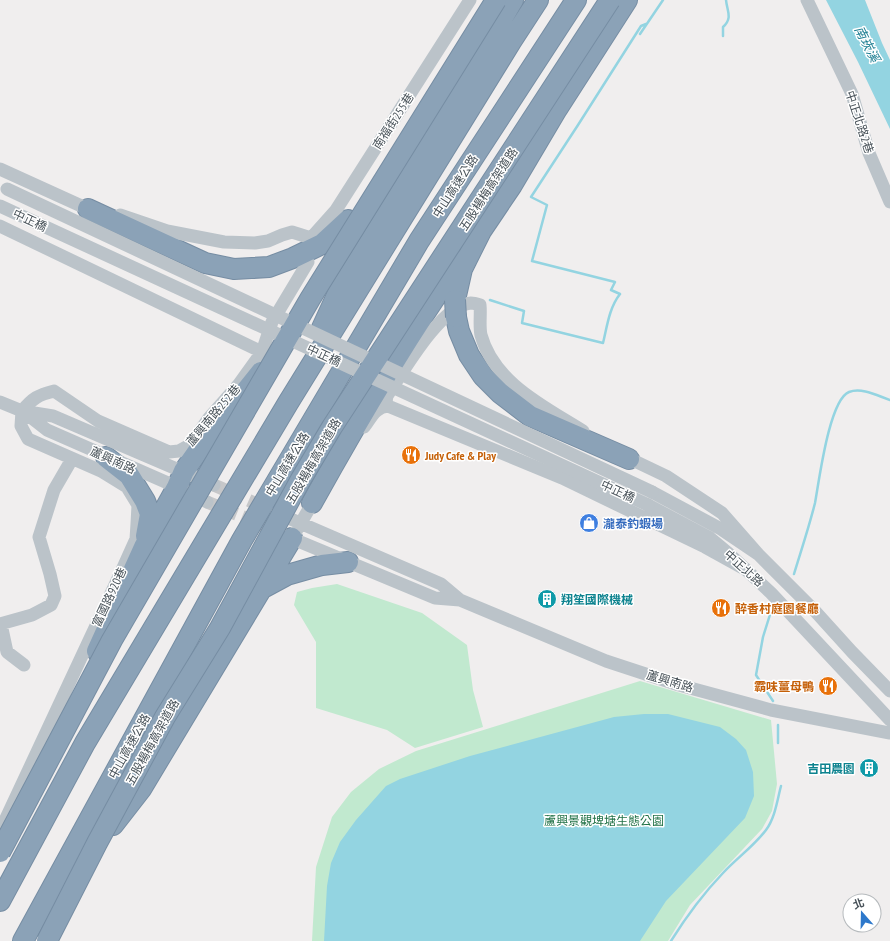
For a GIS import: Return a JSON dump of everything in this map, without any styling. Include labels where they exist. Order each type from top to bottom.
[{"type":"highway","points":[[0,884],[33,780],[92,662],[144,547],[180,479],[229,407],[259,376],[348,220],[488,0]]},
{"type":"highway","points":[[0,852],[112,640],[310,299],[496,0]]},
{"type":"highway","points":[[288,403],[338,293],[404,187],[513,0]]},
{"type":"highway","points":[[0,901],[85,743],[288,403],[538,0]]},
{"type":"highway","name":"中山高速公路","points":[[25,936],[242,540],[420,241],[576,0]]},
{"type":"highway","name":"五股楊梅高架道路","points":[[47,941],[97,843],[165,718],[220,628],[294,492],[332,427],[610,0]]},
{"type":"highway","points":[[312,503],[348,438],[419,323],[512,185],[557,108],[627,0]]},
{"type":"highway","points":[[88,209],[205,263],[234,269],[269,267],[293,258],[322,244],[348,220]]},
{"type":"highway","points":[[481,231],[462,269],[456,308],[459,331],[469,355],[484,376],[500,393],[530,416],[629,459]]},
{"type":"highway","points":[[106,457],[129,475],[145,501],[150,514],[144,547]]},
{"type":"highway","points":[[25,936],[141,789],[296,531]]},
{"type":"highway","points":[[261,589],[287,575],[322,565],[348,562]]},
{"type":"street","name":"南福街255巷","points":[[88,209],[106,210],[167,231],[224,242],[255,243],[268,241],[292,232],[311,238],[336,210],[470,0]]},
{"type":"street","name":"中正北路2巷","points":[[807,0],[852,94],[869,153],[890,202]]},
{"type":"street","points":[[0,169],[88,209]]},
{"type":"street","name":"中正橋","points":[[3,188],[652,492]]},
{"type":"street","name":"中正橋","points":[[0,206],[648,505]]},
{"type":"street","points":[[0,226],[262,352]]},
{"type":"street","name":"蘆興南路252巷","points":[[22,411],[33,398],[54,391],[98,421],[169,452],[178,451],[190,445],[208,418],[239,384],[262,352],[272,322],[308,262]]},
{"type":"street","points":[[388,406],[386,401],[387,396],[433,329],[447,315],[463,305],[472,303],[480,305],[481,334],[493,363],[516,387],[588,434],[629,459],[666,476],[722,513],[758,554]]},
{"type":"street","name":"蘆興南路","points":[[0,402],[22,411],[53,416],[180,479],[208,502]]},
{"type":"street","points":[[296,531],[312,503],[348,455],[361,432],[378,409],[388,406],[562,478],[705,547],[743,568]]},
{"type":"street","name":"蘆興南路","points":[[22,411],[46,430],[106,457],[180,479],[214,485]]},
{"type":"street","name":"富國路920巷","points":[[0,831],[136,539],[138,506],[128,487],[101,471],[28,439],[21,426],[22,411]]},
{"type":"street","points":[[24,665],[8,652],[0,624],[32,615],[51,605],[55,596],[50,574],[38,537],[54,490],[72,459]]},
{"type":"street","name":"中正北路","points":[[652,492],[721,529],[758,554],[814,610],[890,691]]},
{"type":"street","name":"中正北路","points":[[648,505],[710,538],[771,593],[890,720]]},
{"type":"street","name":"蘆興南路","points":[[277,513],[296,531],[348,562],[435,598],[460,600]]},
{"type":"street","name":"蘆興南路","points":[[268,527],[296,531],[441,584],[460,600],[606,661],[679,685],[771,710],[890,733]]},
{"type":"green space","points":[[337,584],[422,613],[467,645],[473,690],[483,727],[415,748],[387,730],[316,708],[316,642],[294,605],[297,592]]},
{"type":"green space","name":"蘆興景觀埤塘生態公園","points":[[640,681],[771,720],[777,784],[772,811],[762,829],[690,905],[668,941],[312,941],[316,867],[332,817],[351,792],[379,769],[416,751]]},
{"type":"water","name":"南崁溪","points":[[826,0],[865,0],[890,60],[890,129],[858,62]]},
{"type":"water","name":"蘆興景觀埤塘生態公園","points":[[644,714],[668,714],[720,727],[736,739],[746,750],[753,772],[754,796],[745,818],[666,901],[640,941],[324,941],[327,886],[331,863],[340,842],[356,820],[386,786],[400,779],[470,756],[614,717]]},
{"type":"waterway","points":[[640,34],[663,0]]},
{"type":"waterway","points":[[723,36],[723,27],[728,21],[729,17],[726,0]]},
{"type":"waterway","points":[[490,300],[524,311],[522,323],[603,343],[613,305],[620,294],[611,290],[615,282],[532,261],[547,205],[531,197],[641,26],[646,24]]},
{"type":"waterway","points":[[794,574],[815,503],[826,443],[836,410],[842,398],[849,392],[865,391],[890,400]]},
{"type":"waterway","points":[[773,605],[763,637],[756,675],[773,701]]},
{"type":"waterway","points":[[778,725],[778,743]]},
{"type":"waterway","points":[[671,941],[689,914],[709,889],[766,830],[774,815],[781,786]]},
{"type":"tunnel","points":[[214,485],[268,509]]},
{"type":"tunnel","points":[[207,502],[268,527]]},
{"type":"place","name":"Judy Cafe & Play","points":[[411,455]]},
{"type":"place","name":"瀧泰釣蝦場","points":[[589,523]]},
{"type":"place","name":"翔笙國際機械","points":[[547,599]]},
{"type":"place","name":"醉香村庭園餐廳","points":[[721,608]]},
{"type":"place","name":"霸味薑母鴨","points":[[828,686]]},
{"type":"place","name":"吉田農園","points":[[869,768]]}]
